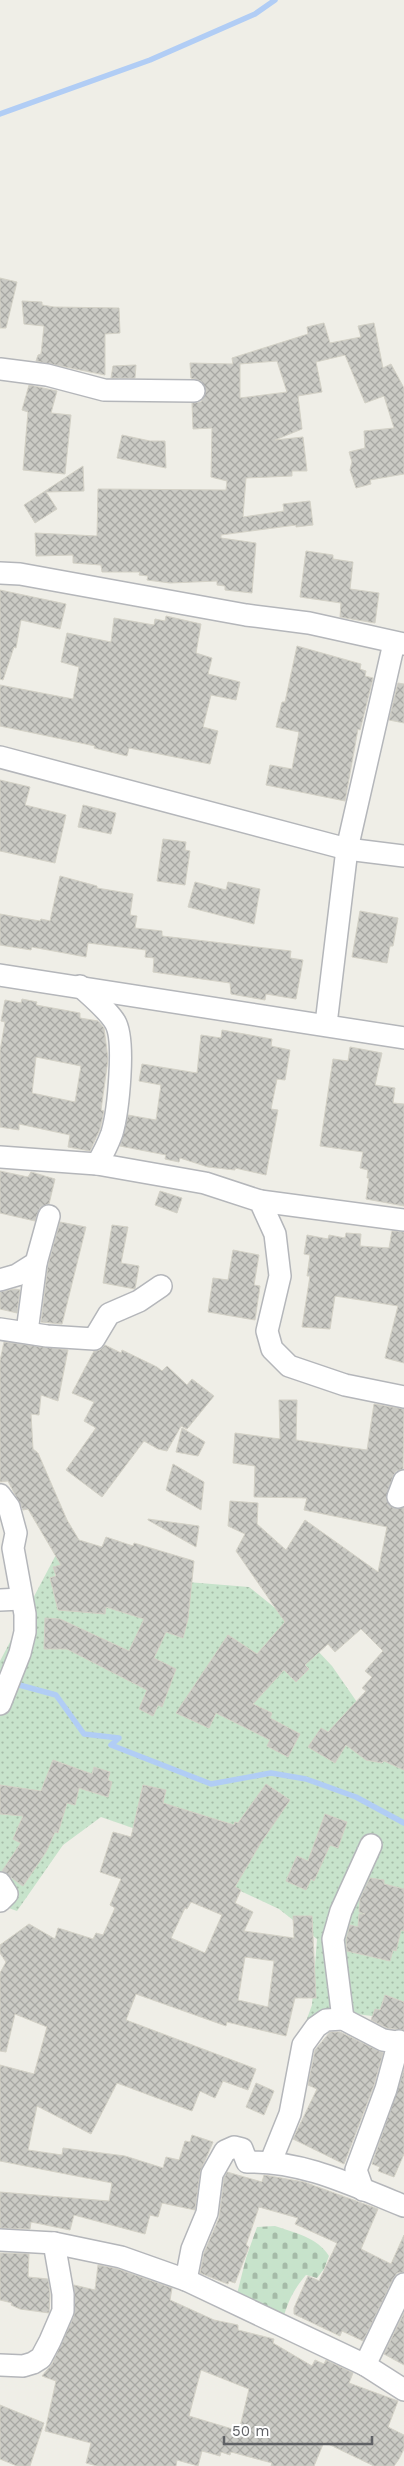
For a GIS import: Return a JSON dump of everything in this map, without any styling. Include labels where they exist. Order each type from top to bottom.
[{"type":"street","points":[[0,370],[47,375],[104,390],[194,391]]},
{"type":"street","points":[[0,573],[20,574],[246,615],[309,623],[399,643],[347,850],[326,1024]]},
{"type":"street","points":[[0,757],[347,850],[404,856]]},
{"type":"street","points":[[0,975],[326,1024],[404,1038]]},
{"type":"street","points":[[80,986],[116,1023],[121,1043],[118,1101],[112,1132],[96,1164]]},
{"type":"street","points":[[0,1158],[96,1164],[205,1183],[260,1201],[404,1220]]},
{"type":"street","points":[[260,1201],[275,1234],[280,1276],[267,1331],[272,1349],[290,1366],[344,1385],[404,1397]]},
{"type":"street","points":[[27,1332],[29,1309],[35,1284],[36,1263],[49,1216]]},
{"type":"street","points":[[0,1280],[17,1275],[36,1263]]},
{"type":"street","points":[[1,1330],[47,1336],[94,1339],[108,1314],[139,1301],[161,1286]]},
{"type":"street","points":[[0,1495],[9,1507],[16,1532],[6,1542],[24,1614],[24,1632],[20,1653],[0,1704]]},
{"type":"street","points":[[0,1600],[21,1599]]},
{"type":"street","points":[[343,2019],[337,1956],[333,1940],[341,1911],[371,1845]]},
{"type":"street","points":[[0,1883],[7,1894],[0,1901]]},
{"type":"street","points":[[271,2161],[290,2114],[302,2045],[316,2027],[326,2020],[343,2019],[383,2040],[402,2042],[356,2170],[363,2190]]},
{"type":"street","points":[[186,2280],[192,2249],[208,2213],[212,2174],[224,2150],[234,2146],[242,2149],[248,2162],[271,2161],[314,2172],[404,2206]]},
{"type":"street","points":[[0,2240],[54,2243],[121,2256],[186,2280],[365,2365],[404,2390]]},
{"type":"street","points":[[0,2365],[23,2366],[41,2358],[63,2311],[63,2294],[54,2243]]},
{"type":"street","points":[[365,2365],[404,2284]]},
{"type":"green space","points":[[59,1549],[101,1575],[249,1587],[284,1615],[332,1666],[359,1705],[404,1729],[404,2020],[324,2010],[297,2046],[312,2005],[317,1939],[279,1909],[198,1871],[147,1833],[101,1817],[63,1845],[17,1911],[0,1905],[0,1661]]},
{"type":"green space","points":[[275,2226],[312,2240],[329,2256],[324,2269],[317,2278],[306,2275],[298,2285],[289,2301],[283,2319],[236,2298],[246,2258],[257,2227]]},
{"type":"building","points":[[0,278],[17,282],[6,328],[0,328]]},
{"type":"building","points":[[22,301],[42,302],[42,305],[54,307],[119,308],[120,333],[105,334],[105,375],[36,361],[38,355],[41,354],[44,326],[24,324]]},
{"type":"building","points":[[324,323],[330,343],[361,337],[358,326],[374,323],[383,368],[391,364],[404,388],[404,474],[370,480],[371,484],[356,488],[350,470],[352,462],[349,452],[365,448],[364,431],[394,428],[384,396],[365,403],[345,355],[316,362],[322,392],[298,396],[302,429],[275,440],[303,437],[307,471],[292,471],[292,476],[246,478],[243,517],[284,511],[283,504],[310,501],[313,525],[296,527],[296,525],[221,535],[221,538],[256,543],[252,593],[225,590],[225,586],[217,585],[217,581],[170,583],[147,580],[148,576],[139,575],[140,572],[102,572],[101,565],[73,563],[73,555],[36,556],[35,533],[97,536],[98,489],[226,490],[227,481],[211,477],[212,428],[193,429],[192,403],[201,402],[206,391],[201,381],[191,378],[190,363],[233,364],[232,358],[308,334],[307,327]],"holes":[[[277,361],[287,392],[240,398],[240,364]]]},
{"type":"building","points":[[136,365],[135,378],[111,378],[113,366]]},
{"type":"building","points":[[29,385],[57,391],[51,413],[71,415],[65,474],[23,470],[28,412],[22,410]]},
{"type":"building","points":[[122,435],[150,441],[165,441],[166,468],[117,458]]},
{"type":"building","points":[[83,466],[84,491],[46,492],[57,509],[35,523],[24,505]]},
{"type":"building","points":[[306,551],[333,555],[333,559],[353,562],[350,589],[379,593],[375,623],[340,617],[341,603],[300,597]]},
{"type":"building","points":[[0,590],[66,604],[60,629],[21,620],[16,648],[14,647],[3,680],[0,679]]},
{"type":"building","points":[[166,616],[201,624],[196,653],[212,658],[208,674],[240,682],[236,700],[211,695],[203,727],[218,731],[210,764],[129,748],[127,756],[94,748],[95,746],[0,726],[0,685],[73,699],[79,667],[61,662],[67,633],[111,642],[114,618],[154,625],[155,619],[165,621]]},
{"type":"building","points":[[297,646],[361,664],[360,669],[366,671],[365,676],[373,678],[360,730],[358,729],[345,801],[266,785],[270,765],[292,769],[299,732],[276,727],[282,702],[285,702]]},
{"type":"building","points":[[398,683],[404,684],[404,723],[389,720]]},
{"type":"building","points":[[0,780],[30,787],[25,805],[66,815],[55,863],[0,851]]},
{"type":"building","points":[[83,805],[116,813],[111,834],[78,827]]},
{"type":"building","points":[[163,839],[186,842],[185,850],[190,851],[185,885],[157,881]]},
{"type":"building","points":[[60,876],[97,886],[97,888],[133,894],[130,915],[137,916],[135,928],[162,931],[162,936],[291,951],[290,958],[303,960],[296,999],[266,994],[265,1000],[231,994],[230,983],[153,972],[154,958],[145,957],[146,950],[88,943],[86,957],[32,947],[31,950],[0,945],[0,914],[50,921]]},
{"type":"building","points":[[195,882],[226,890],[228,882],[260,889],[254,924],[188,907]]},
{"type":"building","points":[[360,911],[398,918],[393,946],[390,946],[387,963],[352,957]]},
{"type":"building","points":[[22,999],[37,1002],[36,1005],[80,1013],[80,1018],[98,1021],[104,1028],[108,1059],[101,1110],[104,1111],[100,1129],[90,1151],[68,1147],[70,1135],[19,1124],[19,1130],[0,1127],[0,1051],[5,1022],[1,1021],[5,1000],[21,1003]],"holes":[[[36,1057],[81,1066],[75,1102],[32,1093]]]},
{"type":"building","points":[[222,1030],[272,1039],[271,1046],[290,1050],[285,1080],[277,1079],[271,1109],[278,1110],[266,1175],[235,1168],[235,1170],[208,1167],[180,1158],[179,1162],[165,1159],[166,1155],[120,1146],[128,1115],[156,1120],[161,1085],[139,1081],[142,1064],[197,1073],[201,1035],[221,1038]]},
{"type":"building","points":[[350,1047],[382,1053],[375,1085],[395,1088],[393,1103],[404,1104],[404,1206],[366,1199],[369,1178],[367,1178],[368,1170],[360,1168],[363,1152],[320,1146],[333,1059],[348,1061]]},
{"type":"building","points":[[0,1171],[28,1177],[31,1172],[55,1179],[49,1204],[40,1207],[35,1221],[0,1213]]},
{"type":"building","points":[[160,1191],[182,1198],[177,1213],[155,1205]]},
{"type":"building","points":[[60,1222],[86,1227],[62,1324],[41,1322],[48,1265]]},
{"type":"building","points":[[112,1225],[128,1227],[121,1263],[139,1266],[135,1289],[103,1283]]},
{"type":"building","points":[[392,1231],[404,1232],[404,1363],[385,1358],[398,1306],[335,1296],[330,1329],[302,1327],[310,1276],[307,1276],[310,1255],[304,1254],[307,1235],[328,1239],[329,1235],[345,1238],[346,1233],[361,1234],[360,1246],[389,1248]]},
{"type":"building","points":[[233,1250],[259,1255],[254,1285],[260,1286],[255,1320],[208,1312],[213,1278],[228,1280]]},
{"type":"building","points":[[20,1290],[17,1313],[0,1309],[0,1292]]},
{"type":"building","points":[[4,1342],[68,1350],[58,1401],[41,1395],[39,1415],[31,1414],[33,1449],[38,1453],[67,1520],[79,1540],[102,1547],[106,1537],[133,1546],[134,1543],[194,1561],[188,1619],[183,1638],[166,1632],[154,1658],[176,1669],[162,1707],[158,1705],[153,1716],[139,1709],[147,1690],[67,1649],[44,1649],[45,1618],[60,1619],[129,1651],[144,1619],[106,1607],[105,1614],[58,1610],[50,1578],[56,1576],[53,1567],[61,1565],[28,1509],[23,1510],[8,1481],[0,1482],[0,1361]]},
{"type":"building","points":[[105,1345],[121,1353],[122,1350],[162,1371],[167,1366],[187,1385],[192,1379],[214,1396],[187,1429],[181,1426],[167,1451],[158,1449],[144,1441],[102,1497],[66,1470],[96,1428],[84,1421],[94,1402],[72,1393],[94,1351],[100,1350]]},
{"type":"building","points":[[279,1400],[297,1400],[296,1440],[367,1450],[374,1404],[404,1409],[403,1469],[396,1471],[393,1476],[386,1499],[393,1508],[404,1508],[404,1770],[384,1761],[382,1763],[366,1760],[346,1745],[335,1763],[308,1747],[321,1728],[328,1732],[366,1691],[362,1688],[372,1677],[365,1671],[383,1651],[361,1629],[335,1652],[328,1644],[305,1665],[309,1669],[296,1682],[284,1670],[253,1704],[272,1713],[270,1718],[300,1734],[288,1757],[267,1746],[270,1740],[216,1713],[209,1728],[176,1713],[228,1635],[257,1654],[285,1622],[236,1551],[245,1534],[228,1526],[230,1501],[258,1503],[257,1524],[286,1550],[305,1520],[378,1572],[387,1527],[304,1510],[307,1498],[254,1497],[255,1466],[233,1463],[235,1433],[280,1439]]},
{"type":"building","points":[[182,1428],[205,1442],[198,1456],[176,1452]]},
{"type":"building","points":[[173,1464],[204,1482],[201,1510],[166,1490]]},
{"type":"building","points":[[148,1520],[199,1526],[196,1547]]},
{"type":"building","points":[[53,1760],[92,1774],[94,1767],[110,1772],[108,1780],[112,1782],[108,1797],[79,1788],[75,1805],[67,1803],[58,1833],[55,1832],[46,1852],[23,1886],[2,1871],[21,1843],[13,1839],[23,1816],[0,1814],[0,1785],[41,1791]]},
{"type":"building","points":[[266,1784],[290,1800],[260,1844],[235,1887],[241,1890],[235,1903],[253,1912],[244,1931],[294,1938],[293,1916],[312,1916],[316,1998],[295,1998],[286,2036],[227,2022],[226,2026],[136,1994],[126,2020],[256,2069],[248,2090],[223,2081],[215,2098],[200,2091],[192,2111],[117,2083],[91,2134],[37,2106],[28,2150],[62,2155],[63,2148],[125,2156],[163,2168],[166,2157],[179,2160],[185,2141],[190,2142],[192,2135],[213,2142],[200,2172],[195,2210],[162,2203],[158,2217],[150,2215],[145,2234],[74,2215],[70,2230],[31,2222],[30,2229],[0,2228],[0,2192],[109,2201],[112,2183],[0,2161],[0,2065],[34,2074],[47,2027],[15,2014],[6,2052],[0,2051],[0,1973],[6,1962],[0,1953],[0,1945],[29,1924],[55,1939],[58,1928],[93,1939],[96,1933],[103,1935],[115,1908],[110,1905],[121,1879],[100,1872],[113,1832],[131,1837],[143,1785],[166,1790],[163,1803],[234,1825],[235,1822],[238,1823]],"holes":[[[191,1902],[222,1915],[205,1953],[171,1938],[185,1908],[187,1909]],[[245,1957],[274,1961],[268,2007],[238,2000]]]},
{"type":"building","points":[[325,1814],[347,1822],[338,1848],[330,1845],[314,1881],[311,1879],[306,1890],[286,1881],[297,1856],[308,1861]]},
{"type":"building","points":[[370,1878],[384,1880],[384,1884],[404,1889],[404,1931],[401,1930],[396,1951],[393,1950],[390,1961],[347,1951],[346,1940],[350,1925],[358,1927],[359,1914],[365,1914],[359,1912],[360,1899]]},
{"type":"building","points":[[385,1995],[404,2002],[404,2030],[387,2028],[371,2020],[375,2009],[380,2010]]},
{"type":"building","points":[[330,2032],[340,2032],[383,2053],[374,2085],[344,2164],[293,2139],[317,2089],[308,2085],[315,2050]]},
{"type":"building","points":[[404,2070],[404,2154],[394,2177],[378,2171],[380,2167],[372,2164]]},
{"type":"building","points":[[256,2083],[274,2091],[264,2115],[246,2107]]},
{"type":"building","points":[[227,2172],[262,2182],[264,2175],[304,2182],[378,2209],[361,2249],[391,2264],[404,2235],[404,2272],[397,2273],[393,2279],[363,2341],[342,2331],[340,2336],[294,2314],[294,2308],[308,2276],[319,2281],[337,2243],[295,2224],[298,2218],[259,2207],[246,2245],[249,2247],[235,2283],[229,2281],[228,2284],[200,2273],[204,2253],[219,2218],[224,2178]]},
{"type":"building","points":[[0,2253],[29,2254],[28,2277],[48,2279],[50,2295],[49,2313],[20,2309],[11,2305],[12,2303],[0,2300]]},
{"type":"building","points":[[98,2265],[118,2269],[172,2288],[170,2300],[214,2320],[238,2325],[238,2330],[274,2339],[273,2343],[312,2366],[315,2360],[324,2364],[326,2360],[353,2373],[349,2383],[398,2401],[388,2427],[404,2435],[404,2449],[399,2459],[394,2466],[374,2466],[324,2442],[314,2466],[271,2466],[272,2463],[231,2452],[230,2455],[221,2452],[220,2456],[202,2451],[198,2466],[177,2460],[176,2466],[97,2466],[86,2463],[91,2443],[45,2431],[56,2381],[42,2376],[52,2364],[74,2316],[74,2285],[95,2290]],"holes":[[[201,2370],[249,2389],[239,2431],[189,2416]]]},
{"type":"building","points":[[404,2313],[404,2365],[384,2354]]},
{"type":"building","points":[[0,2405],[44,2423],[30,2466],[17,2466],[0,2459]]},
{"type":"waterway","points":[[0,114],[150,60],[255,14],[275,0]]},
{"type":"waterway","points":[[12,1683],[56,1695],[84,1734],[119,1738],[111,1745],[211,1784],[271,1773],[306,1779],[356,1797],[404,1823]]}]
